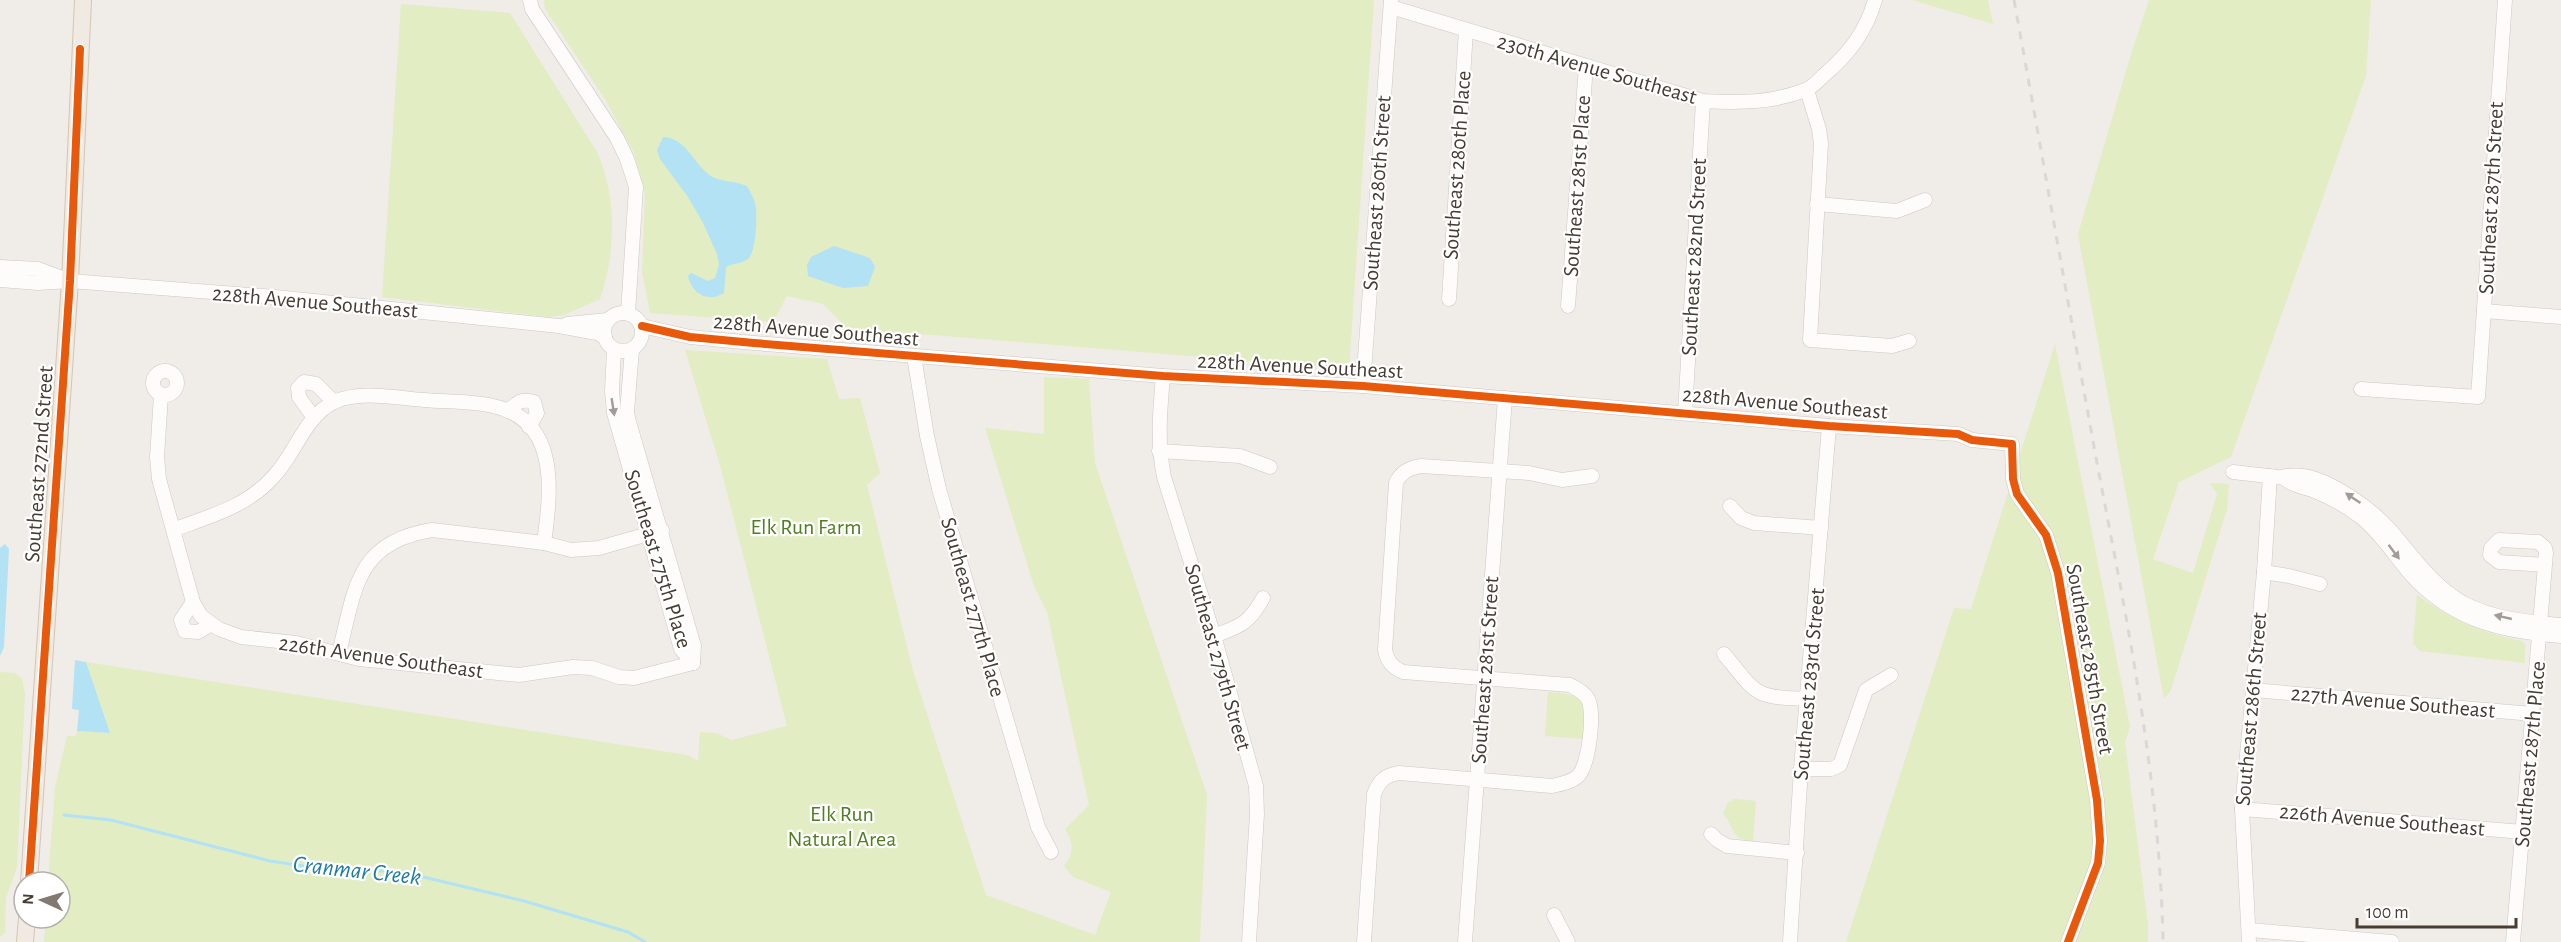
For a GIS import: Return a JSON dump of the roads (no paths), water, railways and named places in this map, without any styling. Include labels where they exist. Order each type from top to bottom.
[{"type":"main road","name":"Southeast 272nd Street","points":[[30,870],[70,281],[83,0]]},
{"type":"street","points":[[530,0],[532,9],[612,130],[627,159],[636,187],[632,274],[618,315],[604,330],[605,338],[614,349],[621,351],[636,345],[642,326],[638,319],[618,315]]},
{"type":"street","points":[[1875,0],[1860,37],[1841,60],[1807,90],[1819,129],[1821,144],[1810,339],[1892,346],[1909,341]]},
{"type":"street","name":"Southeast 287th Street","points":[[2361,389],[2478,397],[2505,0]]},
{"type":"street","name":"230th Avenue Southeast","points":[[1391,4],[1466,30],[1703,101],[1740,103],[1766,100],[1807,90]]},
{"type":"street","name":"Southeast 280th Street","points":[[1363,386],[1391,4]]},
{"type":"street","name":"Southeast 280th Place","points":[[1449,299],[1466,30]]},
{"type":"street","name":"Southeast 281st Place","points":[[1568,306],[1586,66]]},
{"type":"street","name":"Southeast 282nd Street","points":[[1685,413],[1703,101]]},
{"type":"street","points":[[1817,204],[1898,211],[1925,200]]},
{"type":"street","name":"228th Avenue Southeast","points":[[0,267],[38,269],[70,281]]},
{"type":"street","name":"228th Avenue Southeast","points":[[0,280],[38,283],[70,281],[275,297],[560,326],[597,333],[605,338]]},
{"type":"street","points":[[2484,311],[2561,316]]},
{"type":"street","name":"228th Avenue Southeast","points":[[560,326],[618,315]]},
{"type":"street","name":"228th Avenue Southeast","points":[[642,326],[690,337],[914,356],[1163,376],[1363,386],[1829,426],[1958,434]]},
{"type":"street","name":"228th Avenue Southeast","points":[[636,345],[690,337]]},
{"type":"street","name":"Southeast 275th Place","points":[[636,345],[627,412],[681,649],[693,663]]},
{"type":"street","name":"Southeast 275th Place","points":[[614,349],[612,404],[655,532]]},
{"type":"street","name":"Southeast 277th Place","points":[[914,356],[925,425],[939,489],[1038,827],[1051,852]]},
{"type":"street","name":"Southeast 279th Street","points":[[1163,376],[1158,426],[1159,451],[1164,477],[1214,636],[1256,786],[1257,814],[1249,942]]},
{"type":"street","points":[[314,418],[298,397],[298,388],[304,382],[316,384],[334,402]]},
{"type":"street","points":[[161,395],[157,457],[159,479],[175,529],[193,602],[207,620],[198,632],[185,631],[181,620],[193,602]]},
{"type":"street","points":[[175,529],[229,510],[260,491],[276,475],[314,418],[334,402],[363,396],[378,396],[492,405],[508,411],[529,427],[542,446],[550,473],[550,501],[544,543]]},
{"type":"street","name":"Southeast 281st Street","points":[[1465,942],[1505,398]]},
{"type":"street","points":[[508,411],[525,399],[534,402],[537,413],[529,427]]},
{"type":"street","name":"Southeast 283rd Street","points":[[1790,942],[1801,769],[1829,426]]},
{"type":"street","name":"Southeast 285th Street","points":[[1958,434],[1972,440],[2012,444],[2013,479],[2017,494],[2046,535],[2058,573],[2097,800],[2100,841],[2097,863],[2068,942]]},
{"type":"street","points":[[1159,451],[1240,456],[1270,467]]},
{"type":"street","points":[[1364,942],[1374,794],[1384,777],[1399,772],[1552,786],[1562,784],[1578,776],[1587,760],[1591,711],[1586,695],[1570,686],[1403,672],[1391,664],[1386,658],[1385,650],[1396,483],[1406,470],[1421,466],[1529,473],[1562,480],[1592,476]]},
{"type":"street","points":[[2233,472],[2276,477],[2295,474],[2306,476],[2340,490],[2357,500],[2392,533],[2417,565],[2464,603],[2493,615],[2561,636]]},
{"type":"street","name":"Southeast 286th Street","points":[[2250,936],[2242,809],[2264,572],[2276,477]]},
{"type":"street","points":[[1730,506],[1741,518],[1754,523],[1821,528]]},
{"type":"street","points":[[339,653],[361,572],[371,559],[397,540],[414,533],[432,530],[584,550],[655,532]]},
{"type":"street","name":"Southeast 287th Place","points":[[2513,942],[2545,565]]},
{"type":"street","points":[[2264,572],[2320,584]]},
{"type":"street","points":[[1214,636],[1243,625],[1253,616],[1263,598]]},
{"type":"street","name":"226th Avenue Southeast","points":[[207,620],[219,629],[241,637],[296,644],[359,659],[519,675],[573,667],[592,668],[619,677],[634,678],[693,663]]},
{"type":"street","points":[[2540,629],[2561,625]]},
{"type":"street","points":[[1725,654],[1751,688],[1761,694],[1771,698],[1808,699]]},
{"type":"street","points":[[1801,769],[1831,769],[1840,765],[1866,690],[1891,675]]},
{"type":"street","name":"227th Avenue Southeast","points":[[2252,690],[2533,714]]},
{"type":"street","name":"226th Avenue Southeast","points":[[2242,809],[2523,832]]},
{"type":"street","points":[[1711,834],[1727,846],[1797,853]]},
{"type":"street","points":[[1554,915],[1568,942]]},
{"type":"street","points":[[2250,936],[2392,942]]},
{"type":"water","points":[[663,137],[671,138],[683,145],[711,176],[747,186],[754,199],[756,219],[753,250],[748,259],[726,267],[724,293],[718,296],[702,295],[693,288],[690,282],[688,276],[691,273],[708,281],[715,278],[719,265],[717,254],[688,197],[660,159],[657,150]]},
{"type":"water","points":[[834,246],[870,258],[875,267],[868,286],[843,288],[808,276],[807,265],[811,257]]},
{"type":"water","points":[[5,544],[9,549],[4,647],[0,656],[0,548]]},
{"type":"water","points":[[75,660],[86,662],[110,733],[77,731],[79,710],[72,709]]},
{"type":"waterway","name":"Cranmar Creek","points":[[64,815],[111,820],[270,861],[330,870],[398,871],[524,901],[628,932],[645,942]]},
{"type":"railway","points":[[2014,0],[2140,701],[2156,821],[2163,942]]},
{"type":"park label","name":"Elk Run Farm","points":[[806,527]]},
{"type":"park label","name":"Elk Run Natural Area","points":[[842,826]]}]
